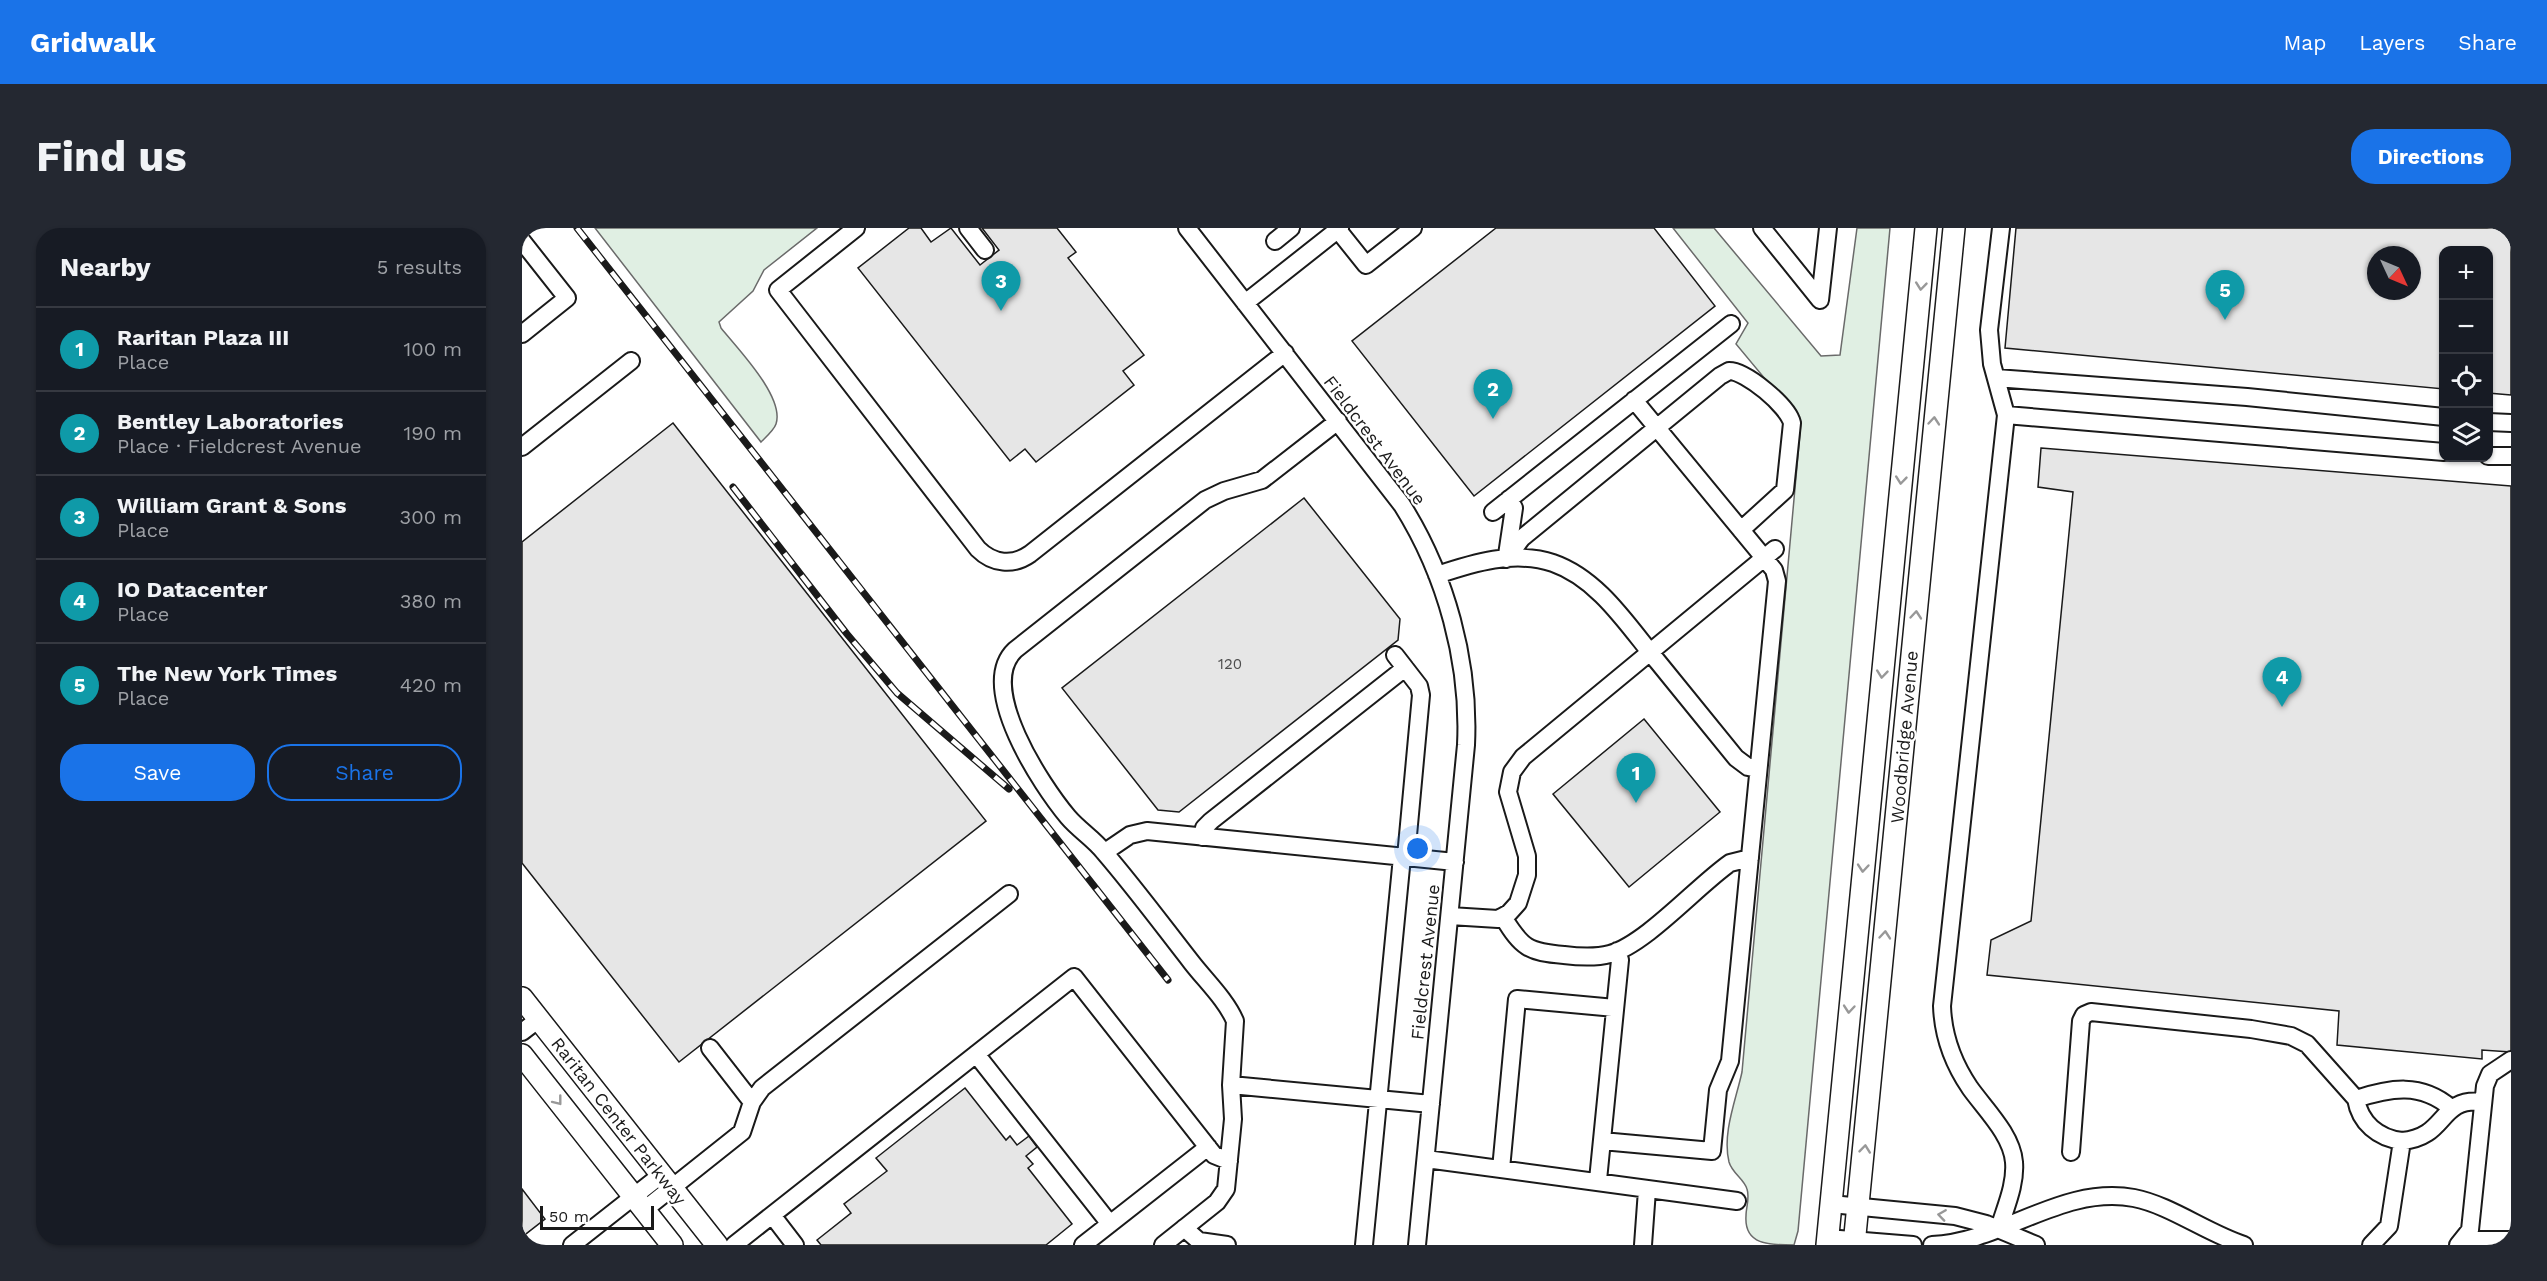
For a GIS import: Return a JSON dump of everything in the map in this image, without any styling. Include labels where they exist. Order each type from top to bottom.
[{"type":"main road","name":"Woodbridge Avenue","points":[[1827,1242],[1926,228]]},
{"type":"main road","name":"Woodbridge Avenue","points":[[1854,1243],[1954,228]]},
{"type":"main road","name":"Raritan Center Parkway","points":[[522,998],[717,1245]]},
{"type":"main road","name":"Raritan Center Parkway","points":[[522,1055],[672,1245]]},
{"type":"street","points":[[856,228],[777,290],[978,549],[993,560],[1012,562],[1030,554],[1285,353]]},
{"type":"street","points":[[968,228],[985,250]]},
{"type":"street","name":"Fieldcrest Avenue","points":[[1187,228],[1402,505],[1437,575],[1457,640],[1466,714],[1455,862],[1417,1245]]},
{"type":"street","points":[[1275,241],[1291,228]]},
{"type":"street","points":[[1245,303],[1339,229],[1366,265],[1413,228]]},
{"type":"street","points":[[1761,228],[1820,300],[1828,228]]},
{"type":"street","points":[[1999,1229],[2012,1182],[2012,1153],[2005,1138],[1954,1061],[1943,1026],[1942,1006],[2006,415],[1992,364],[1989,330],[2001,228]]},
{"type":"street","points":[[522,241],[567,298],[522,334]]},
{"type":"street","points":[[1492,512],[1731,324]]},
{"type":"street","points":[[522,447],[631,361]]},
{"type":"street","points":[[1506,559],[1522,538],[1720,375],[1729,371],[1745,375],[1787,412],[1792,428],[1785,490],[1741,530]]},
{"type":"street","points":[[1996,378],[2247,398],[2439,417]]},
{"type":"street","points":[[1602,1141],[1712,1151],[1718,1090],[1729,1068],[1777,577],[1770,554],[1741,530],[1634,400]]},
{"type":"street","points":[[2006,415],[2439,452]]},
{"type":"street","points":[[1163,1245],[1221,1198],[1226,1189],[1233,1119],[1231,1085],[1236,1028],[1233,1016],[1105,852],[1061,808],[1024,752],[1006,706],[1004,671],[1007,659],[1015,650],[1205,500],[1224,490],[1262,480],[1338,421]]},
{"type":"street","points":[[2493,422],[2511,423]]},
{"type":"street","points":[[2493,456],[2511,456]]},
{"type":"street","points":[[1506,559],[1514,512],[1509,499]]},
{"type":"street","points":[[1450,916],[1493,919],[1503,917],[1518,903],[1527,875],[1525,846],[1508,792],[1515,766],[1527,753],[1770,554]]},
{"type":"street","points":[[1437,575],[1469,565],[1506,559],[1543,561],[1576,575],[1606,599],[1736,758],[1748,767],[1758,769]]},
{"type":"street","points":[[1203,837],[1204,828],[1210,821],[1400,662],[1419,686],[1422,701],[1364,1245]]},
{"type":"street","points":[[1105,852],[1130,835],[1141,832],[1455,862]]},
{"type":"street","points":[[1503,917],[1523,945],[1538,953],[1589,957],[1617,951],[1635,941],[1730,863],[1750,858]]},
{"type":"street","points":[[572,1245],[639,1203],[667,1181],[742,1132],[752,1102],[762,1088],[1009,894]]},
{"type":"street","points":[[1598,1180],[1620,960],[1617,951]]},
{"type":"street","points":[[734,1245],[1074,977],[1208,1147],[1218,1158],[1229,1161]]},
{"type":"street","points":[[1501,1169],[1517,999],[1615,1008]]},
{"type":"street","points":[[2071,1152],[2081,1021],[2084,1015],[2091,1012],[2251,1029],[2291,1036],[2307,1044],[2356,1099],[2358,1109],[2367,1124],[2389,1139],[2402,1141],[2424,1136],[2439,1125],[2451,1108],[2466,1100],[2482,1102]]},
{"type":"street","points":[[522,1032],[539,1019]]},
{"type":"street","points":[[710,1048],[752,1102]]},
{"type":"street","points":[[976,1054],[1110,1224]]},
{"type":"street","points":[[2460,1243],[2470,1230],[2482,1102],[2490,1074],[2511,1060]]},
{"type":"street","points":[[1231,1085],[1431,1104]]},
{"type":"street","points":[[2356,1099],[2386,1089],[2415,1089],[2432,1095],[2451,1108]]},
{"type":"street","points":[[2371,1245],[2389,1226],[2402,1141]]},
{"type":"street","points":[[1083,1245],[1208,1147]]},
{"type":"street","points":[[1426,1159],[1598,1180],[1647,1190],[1737,1201]]},
{"type":"street","points":[[1642,1245],[1647,1190]]},
{"type":"street","points":[[1932,1245],[1968,1241],[2058,1206],[2087,1197],[2110,1195],[2156,1204],[2217,1236],[2244,1245]]},
{"type":"street","points":[[1831,1204],[1955,1216],[1999,1229],[2026,1243]]},
{"type":"street","points":[[772,1215],[795,1245]]},
{"type":"street","points":[[2460,1243],[2511,1239],[2511,1224]]},
{"type":"street","points":[[1184,1228],[1199,1241],[1219,1245]]},
{"type":"street","points":[[1827,1242],[1913,1245]]},
{"type":"green space","points":[[595,228],[817,228],[764,270],[753,291],[719,322],[721,328],[758,373],[773,400],[777,413],[776,424],[761,442]]},
{"type":"green space","points":[[1673,228],[1714,228],[1821,356],[1840,355],[1857,228],[1890,228],[1798,1231],[1794,1245],[1767,1243],[1754,1238],[1749,1233],[1746,1226],[1748,1192],[1729,1162],[1727,1140],[1742,1072],[1801,422],[1736,344],[1748,323]]},
{"type":"building","points":[[909,228],[921,228],[931,242],[951,228],[980,265],[999,250],[982,228],[1057,228],[1076,252],[1068,258],[1144,355],[1123,371],[1134,385],[1036,462],[1025,449],[1010,461],[858,268]]},
{"type":"building","points":[[1496,228],[1654,228],[1715,306],[1474,496],[1352,341]]},
{"type":"building","points":[[2016,228],[2511,228],[2511,395],[2493,393],[2493,246],[2439,246],[2439,389],[2005,348]]},
{"type":"building","points":[[673,423],[986,821],[679,1062],[522,863],[522,542]]},
{"type":"building","points":[[2041,448],[2511,486],[2511,1052],[2482,1050],[2482,1059],[2337,1045],[2339,1011],[1987,975],[1991,940],[2031,921],[2073,492],[2038,487]]},
{"type":"building","points":[[1304,498],[1400,619],[1398,640],[1179,812],[1158,810],[1062,688]]},
{"type":"building","points":[[1644,719],[1720,812],[1629,887],[1553,794]]},
{"type":"building","points":[[965,1088],[1006,1140],[1010,1136],[1017,1145],[1029,1136],[1037,1147],[1026,1156],[1033,1164],[1028,1168],[1072,1224],[1046,1245],[821,1245],[817,1240],[851,1213],[844,1204],[887,1171],[876,1158]]},
{"type":"building","points":[[522,1189],[545,1219],[522,1237]]},
{"type":"railway","points":[[577,228],[1168,980]]},
{"type":"railway","points":[[733,487],[847,634],[897,693],[1009,789]]},
{"type":"place","name":"William Grant & Sons","points":[[1001,311]]},
{"type":"place","name":"The New York Times","points":[[2225,320]]},
{"type":"place","name":"Bentley Laboratories","points":[[1493,419]]},
{"type":"place","name":"IO Datacenter","points":[[2282,707]]},
{"type":"place","name":"Raritan Plaza III","points":[[1636,803]]}]
